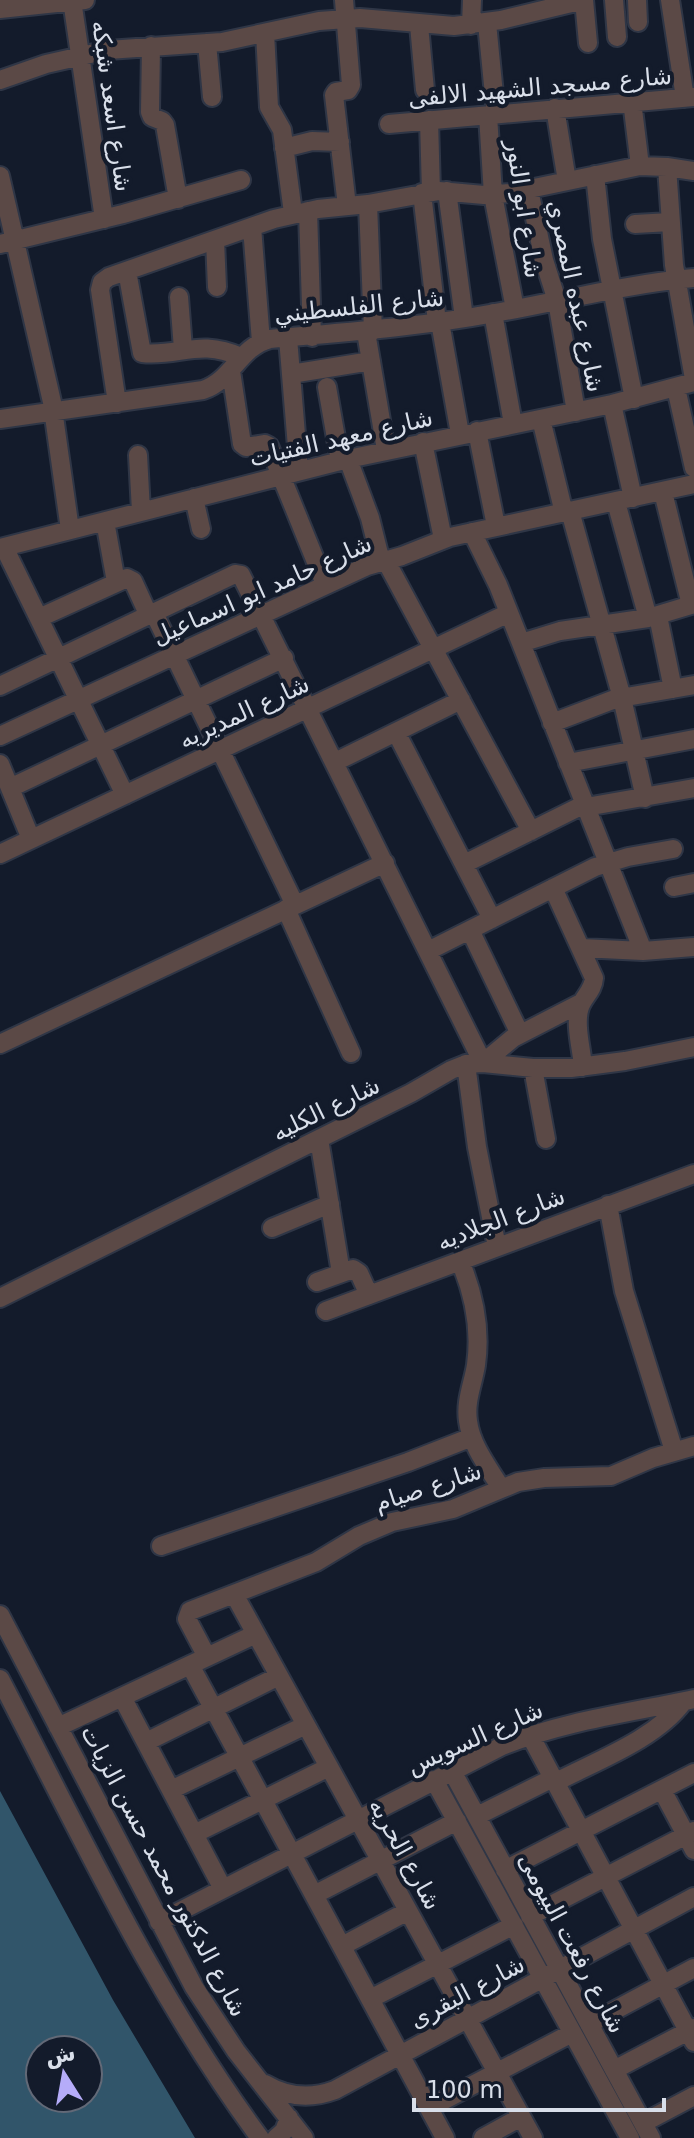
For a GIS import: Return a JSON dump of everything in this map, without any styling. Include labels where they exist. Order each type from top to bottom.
[{"type":"street","name":"شارع ابو النور","points":[[472,0],[479,24],[492,115],[493,195],[515,309]]},
{"type":"street","points":[[0,80],[108,50],[207,43],[265,33],[319,21],[345,9],[419,25],[479,24],[584,0],[588,43]]},
{"type":"street","points":[[614,0],[617,37]]},
{"type":"street","points":[[637,0],[638,22]]},
{"type":"street","points":[[670,0],[690,98]]},
{"type":"street","points":[[0,9],[77,1]]},
{"type":"street","name":"شارع اسعد شبكه","points":[[77,1],[80,56],[104,219]]},
{"type":"street","points":[[345,9],[351,85],[348,90],[334,95],[347,206]]},
{"type":"street","points":[[419,25],[425,90]]},
{"type":"street","points":[[265,33],[269,107],[282,130],[300,212],[312,337]]},
{"type":"street","points":[[207,43],[212,97]]},
{"type":"street","points":[[151,46],[150,112],[153,118],[165,125],[178,199]]},
{"type":"street","name":"شارع مسجد الشهيد الالفى","points":[[389,124],[690,98]]},
{"type":"street","points":[[632,101],[640,166]]},
{"type":"street","points":[[555,108],[567,181]]},
{"type":"street","points":[[429,120],[438,322],[496,526]]},
{"type":"street","points":[[284,148],[312,141],[340,142]]},
{"type":"street","points":[[117,403],[100,286],[105,279],[300,212],[433,192],[493,195],[640,166],[694,171]]},
{"type":"street","points":[[667,167],[670,222],[685,279],[694,468]]},
{"type":"street","points":[[595,175],[602,239],[634,399]]},
{"type":"street","points":[[0,176],[8,242],[54,411],[70,530]]},
{"type":"street","points":[[8,242],[104,219],[241,180]]},
{"type":"street","name":"شارع عبده المصري","points":[[529,190],[544,260],[557,301],[576,412]]},
{"type":"street","points":[[433,192],[464,318]]},
{"type":"street","points":[[368,204],[371,361],[386,450]]},
{"type":"street","points":[[635,224],[670,222]]},
{"type":"street","points":[[252,227],[261,342]]},
{"type":"street","points":[[215,240],[217,287]]},
{"type":"street","points":[[127,271],[140,351],[145,354],[209,348],[236,364],[242,444],[248,448],[268,445],[325,584]]},
{"type":"street","name":"شارع الفلسطيني","points":[[0,419],[198,392],[219,383],[249,348],[261,342],[438,322],[685,279]]},
{"type":"street","points":[[179,297],[183,349]]},
{"type":"street","points":[[493,313],[513,424]]},
{"type":"street","points":[[288,338],[299,471]]},
{"type":"street","points":[[291,374],[371,361]]},
{"type":"street","name":"شارع معهد الفتيات","points":[[2,547],[344,460],[612,404],[688,383]]},
{"type":"street","points":[[327,387],[344,460],[370,518],[384,561],[531,831]]},
{"type":"street","points":[[612,404],[625,500],[673,689]]},
{"type":"street","points":[[541,419],[603,627],[645,798]]},
{"type":"street","points":[[423,442],[443,539]]},
{"type":"street","points":[[138,455],[141,511]]},
{"type":"street","name":"شارع حامد ابو اسماعيل","points":[[0,736],[325,584],[443,539],[694,484]]},
{"type":"street","points":[[521,643],[560,631],[603,627],[693,605],[663,492]]},
{"type":"street","points":[[194,498],[201,529]]},
{"type":"street","points":[[105,521],[116,582]]},
{"type":"street","points":[[472,532],[509,613],[643,951]]},
{"type":"street","points":[[2,547],[125,795]]},
{"type":"street","points":[[0,686],[238,574],[245,579],[428,951],[475,1064],[477,1147],[497,1247]]},
{"type":"street","points":[[39,618],[116,582],[127,578],[133,581],[174,655],[220,750],[351,1053]]},
{"type":"street","name":"شارع المديريه","points":[[0,854],[509,613]]},
{"type":"street","points":[[10,788],[284,658]]},
{"type":"street","points":[[552,723],[622,698],[694,685]]},
{"type":"street","points":[[335,762],[461,700]]},
{"type":"street","points":[[396,732],[492,919]]},
{"type":"street","points":[[568,763],[694,739]]},
{"type":"street","points":[[0,764],[31,839]]},
{"type":"street","points":[[464,864],[585,805],[693,794]]},
{"type":"street","points":[[428,951],[608,862],[673,849]]},
{"type":"street","points":[[0,1044],[385,863]]},
{"type":"street","points":[[674,887],[694,883]]},
{"type":"street","points":[[553,888],[594,978],[592,990],[581,1003],[579,1016],[583,1067]]},
{"type":"street","points":[[470,930],[520,1034]]},
{"type":"street","points":[[581,948],[643,951],[694,947]]},
{"type":"street","name":"شارع الكليه","points":[[0,1298],[475,1064],[520,1034],[581,1003]]},
{"type":"street","points":[[475,1064],[583,1067],[694,1047]]},
{"type":"street","points":[[533,1068],[546,1139]]},
{"type":"street","points":[[319,1139],[341,1273]]},
{"type":"street","name":"شارع الجلاديه","points":[[326,1311],[694,1174]]},
{"type":"street","points":[[272,1228],[330,1204]]},
{"type":"street","points":[[608,1205],[628,1305],[674,1451]]},
{"type":"street","points":[[460,1261],[472,1294],[477,1330],[476,1366],[467,1405],[472,1437],[501,1488]]},
{"type":"street","points":[[317,1282],[356,1270],[369,1295]]},
{"type":"street","points":[[161,1546],[408,1462],[472,1437]]},
{"type":"street","name":"شارع صيام","points":[[199,1661],[187,1619],[192,1610],[331,1555],[375,1528],[409,1517],[453,1509],[501,1488],[535,1479],[605,1477],[694,1446]]},
{"type":"street","name":"شارع الحريه","points":[[234,1594],[533,2138]]},
{"type":"street","name":"شارع الدكتور محمد حسن الزيات","points":[[0,1615],[207,2008],[304,2138]]},
{"type":"street","points":[[58,1727],[256,1634]]},
{"type":"street","points":[[199,1661],[214,1708],[445,2138]]},
{"type":"street","points":[[146,1742],[279,1676]]},
{"type":"street","points":[[0,1679],[162,1988],[209,2065],[260,2138]]},
{"type":"street","points":[[122,1697],[223,1889]]},
{"type":"street","points":[[477,1816],[653,1731],[688,1700]]},
{"type":"street","name":"شارع السويس","points":[[159,1922],[434,1780],[530,1735],[584,1719],[688,1700]]},
{"type":"street","points":[[171,1790],[306,1725]]},
{"type":"street","points":[[530,1735],[692,2034],[614,2070]]},
{"type":"street","points":[[194,1834],[329,1767]]},
{"type":"street","name":"شارع رفعت البيومى","points":[[452,1771],[505,1870],[522,1920]]},
{"type":"street","points":[[505,1870],[694,1773]]},
{"type":"street","name":"شارع رفعت البيومى","points":[[434,1780],[522,1920],[581,2028],[633,2134]]},
{"type":"street","points":[[370,1999],[606,1877],[691,1839],[662,1790]]},
{"type":"street","points":[[314,1895],[457,1821]]},
{"type":"street","name":"شارع البقرى","points":[[257,2079],[291,2095],[321,2095],[335,2090],[694,1897]]},
{"type":"street","points":[[342,1946],[408,1911]]},
{"type":"street","points":[[429,2108],[694,1968]]},
{"type":"street","name":"شارع رفعت البيومى","points":[[581,2028],[614,2070],[633,2134]]},
{"type":"street","points":[[633,2134],[694,2096]]},
{"type":"street","points":[[483,2138],[521,2117]]},
{"type":"street","points":[[276,2138],[286,2128],[289,2118]]},
{"type":"water","points":[[0,1791],[113,2000],[195,2138],[0,2138]]}]
